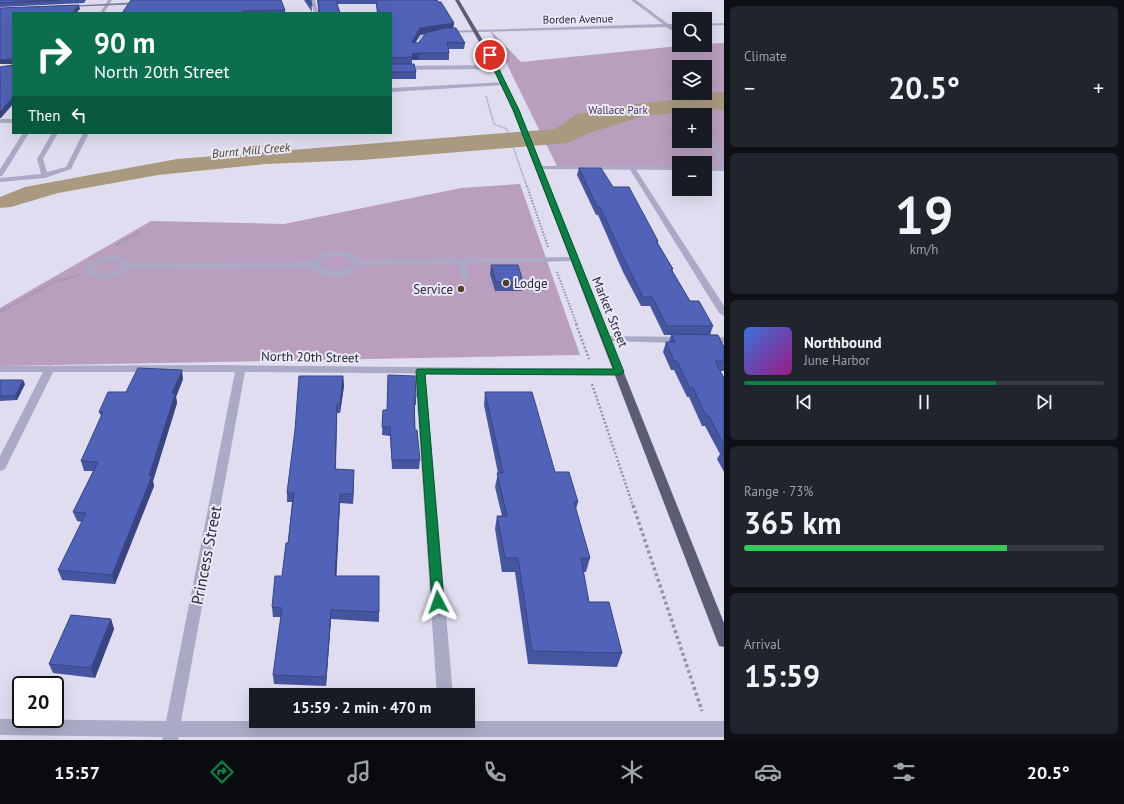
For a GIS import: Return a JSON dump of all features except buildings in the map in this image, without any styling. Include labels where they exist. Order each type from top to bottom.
[{"type":"main road","name":"Market Street","points":[[456,0],[477,30],[504,83],[724,641]]},
{"type":"main road","points":[[61,6],[109,2],[146,3]]},
{"type":"street","points":[[313,0],[316,12]]},
{"type":"street","points":[[633,0],[672,29]]},
{"type":"street","points":[[103,12],[109,2]]},
{"type":"street","points":[[712,25],[724,24]]},
{"type":"street","name":"Borden Avenue","points":[[415,48],[420,44],[422,37],[444,32],[672,26]]},
{"type":"street","points":[[392,68],[496,67]]},
{"type":"street","points":[[392,90],[504,83]]},
{"type":"street","points":[[0,121],[12,121]]},
{"type":"street","points":[[0,175],[25,134]]},
{"type":"street","points":[[45,176],[40,159],[54,134]]},
{"type":"street","points":[[0,180],[45,176],[69,168],[86,134]]},
{"type":"street","points":[[712,144],[724,163]]},
{"type":"street","points":[[538,168],[672,168]]},
{"type":"street","points":[[632,168],[724,314]]},
{"type":"street","points":[[712,168],[724,169]]},
{"type":"street","points":[[316,264],[321,257],[326,254],[340,253],[351,256],[356,263]]},
{"type":"street","points":[[126,267],[126,264],[122,260],[106,258],[92,264],[89,270],[97,276],[108,277],[119,273],[126,267],[316,264]]},
{"type":"street","points":[[356,263],[574,259]]},
{"type":"street","points":[[462,261],[465,278]]},
{"type":"street","points":[[316,264],[320,270],[337,274],[348,272],[355,266],[356,263]]},
{"type":"street","points":[[606,340],[724,340]]},
{"type":"street","points":[[0,467],[50,368]]},
{"type":"street","name":"North 20th Street","points":[[0,369],[215,368],[619,372]]},
{"type":"street","name":"Princess Street","points":[[171,734],[241,369]]},
{"type":"street","points":[[420,371],[444,688]]},
{"type":"street","points":[[475,725],[724,729]]},
{"type":"street","points":[[0,727],[171,734],[337,728]]},
{"type":"path","points":[[509,133],[523,177],[589,360],[593,387],[708,729]]},
{"type":"path","points":[[106,258],[116,246],[140,232]]},
{"type":"path","points":[[0,312],[54,282],[90,272]]},
{"type":"green space","name":"Wallace Park","points":[[490,30],[521,62],[672,47],[672,52],[712,52],[712,44],[724,43],[724,169],[712,169],[712,156],[672,156],[672,168],[558,168]]},
{"type":"green space","points":[[520,184],[580,355],[0,366],[0,308],[151,221],[284,224],[461,188]]},
{"type":"shaded area","points":[[712,92],[724,92],[724,110],[712,109],[712,108],[672,108],[672,112],[644,116],[592,132],[567,143],[362,160],[265,164],[158,175],[58,193],[11,207],[0,208],[0,197],[25,187],[177,159],[555,129],[577,114],[643,103],[677,100],[712,100]]},
{"type":"place","name":"Lodge","points":[[506,283]]},
{"type":"place","name":"Service","points":[[461,289]]},
{"type":"route","points":[[438,602],[420,371],[619,372],[535,162],[521,122],[490,55]]},
{"type":"water label","name":"Burnt Mill Creek","points":[[251,150]]}]
